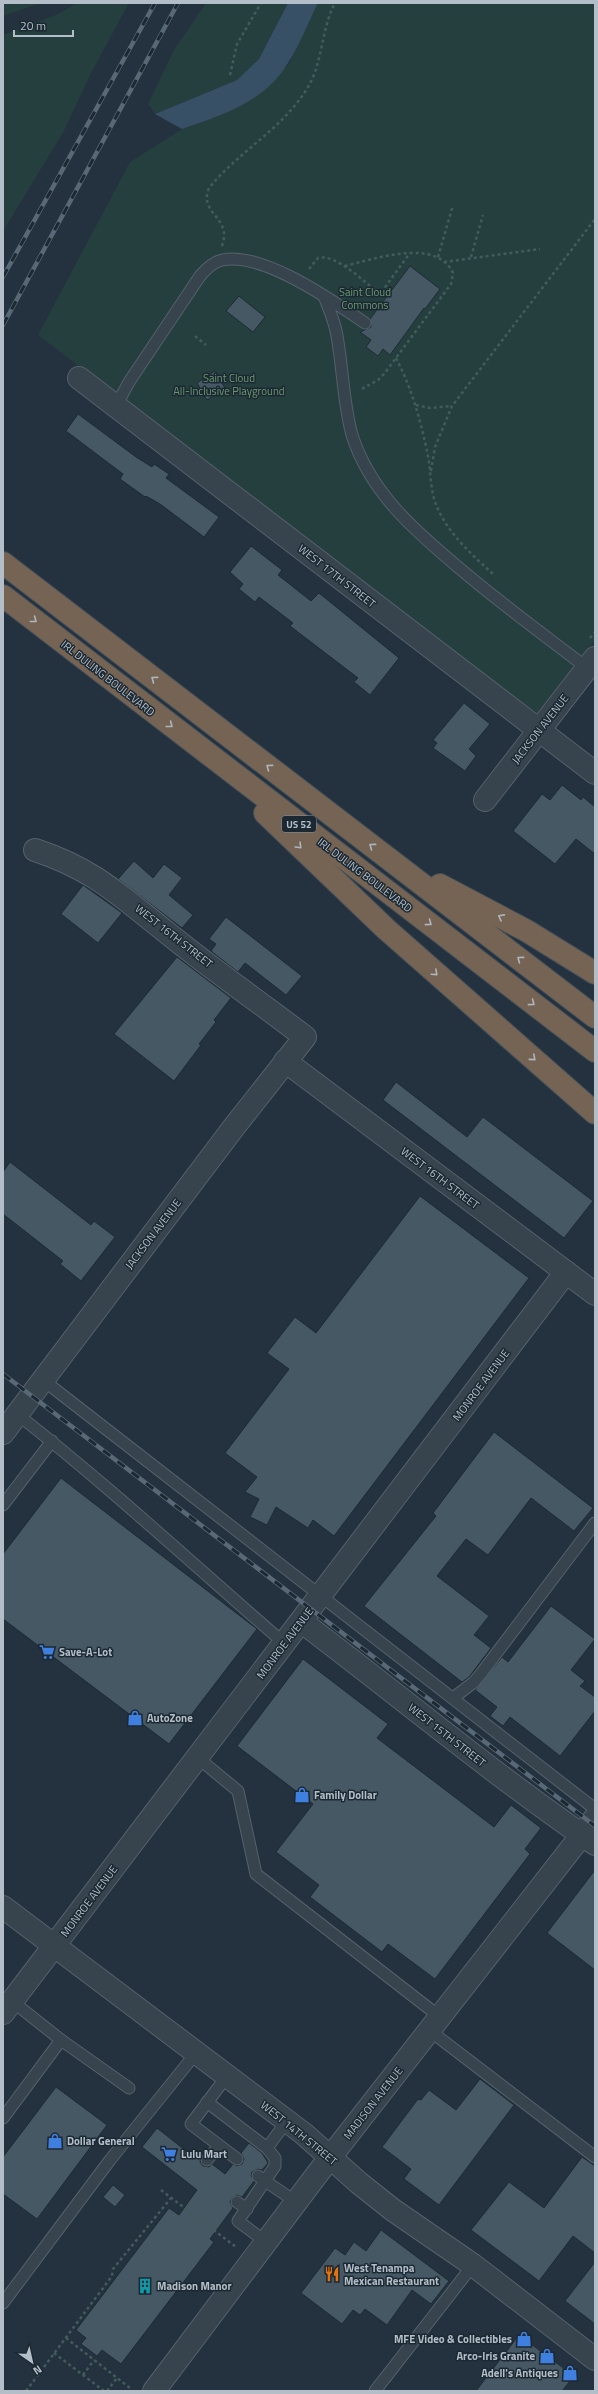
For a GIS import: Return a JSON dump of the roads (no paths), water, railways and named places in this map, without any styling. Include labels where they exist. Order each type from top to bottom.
[{"type":"highway","name":"US 52","points":[[3,563],[595,1017]]},
{"type":"highway","name":"IRL DULING BOULEVARD","points":[[3,596],[595,1051]]},
{"type":"highway","points":[[202,750],[323,871],[386,929],[595,1113]]},
{"type":"highway","points":[[390,860],[527,931],[595,973]]},
{"type":"street","name":"WEST 17TH STREET","points":[[79,378],[595,773]]},
{"type":"street","name":"JACKSON AVENUE","points":[[485,800],[591,663]]},
{"type":"street","name":"WEST 16TH STREET","points":[[35,850],[69,863],[108,884],[165,931],[305,1037]]},
{"type":"street","name":"JACKSON AVENUE","points":[[3,1433],[285,1061],[305,1037]]},
{"type":"street","name":"WEST 16TH STREET","points":[[285,1061],[595,1294]]},
{"type":"street","name":"MONROE AVENUE","points":[[8,2007],[302,1622],[566,1272]]},
{"type":"street","name":"WEST 15TH STREET","points":[[302,1622],[448,1736],[593,1824]]},
{"type":"street","name":"MADISON AVENUE","points":[[154,2391],[296,2202],[593,1824]]},
{"type":"street","name":"WEST 14TH STREET","points":[[3,1907],[287,2121],[331,2157],[359,2183],[394,2210],[473,2265],[595,2359]]},
{"type":"lane","points":[[116,406],[129,382],[200,276],[206,269],[220,260],[248,260],[265,265],[324,296],[365,323]]},
{"type":"lane","points":[[324,296],[337,335],[344,390],[352,435],[370,473],[396,511],[425,539],[494,597],[591,663]]},
{"type":"lane","points":[[43,1380],[453,1698],[593,1824]]},
{"type":"lane","points":[[17,1414],[106,1486],[152,1530],[202,1570],[285,1644]]},
{"type":"lane","points":[[3,1505],[52,1441]]},
{"type":"lane","points":[[453,1698],[478,1677],[595,1523]]},
{"type":"lane","points":[[198,1758],[238,1791],[256,1874],[595,2157]]},
{"type":"lane","points":[[8,2007],[61,2040],[129,2088]]},
{"type":"lane","points":[[3,2118],[61,2040]]},
{"type":"lane","points":[[3,2303],[110,2160],[196,2053]]},
{"type":"lane","points":[[227,2076],[191,2124],[236,2159]]},
{"type":"lane","points":[[207,2102],[267,2148],[275,2158],[275,2166],[262,2178],[242,2206],[238,2221],[266,2242]]},
{"type":"lane","points":[[267,2148],[287,2121]]},
{"type":"lane","points":[[207,2160],[219,2146]]},
{"type":"lane","points":[[262,2178],[296,2202]]},
{"type":"lane","points":[[375,2391],[473,2265]]},
{"type":"water","points":[[288,3],[318,3],[288,63],[268,88],[227,112],[212,119],[182,129],[155,114],[237,80],[259,59]]},
{"type":"railway","points":[[3,277],[155,3]]},
{"type":"railway","points":[[3,325],[178,3]]},
{"type":"railway","points":[[3,1374],[595,1826]]},
{"type":"place","name":"Save-A-Lot","points":[[47,1652]]},
{"type":"place","name":"AutoZone","points":[[135,1718]]},
{"type":"place","name":"Family Dollar","points":[[302,1795]]},
{"type":"place","name":"Dollar General","points":[[55,2141]]},
{"type":"place","name":"Lulu Mart","points":[[169,2154]]},
{"type":"place","name":"West Tenampa Mexican Restaurant","points":[[332,2274]]},
{"type":"place","name":"Madison Manor","points":[[145,2286]]},
{"type":"place","name":"MFE Video & Collectibles","points":[[524,2339]]},
{"type":"place","name":"Arco-Iris Granite","points":[[547,2356]]},
{"type":"place","name":"Adell's Antiques","points":[[570,2373]]},
{"type":"park label","name":"Saint Cloud Commons","points":[[365,298]]},
{"type":"park label","name":"Saint Cloud All-Inclusive Playground","points":[[229,384]]}]
